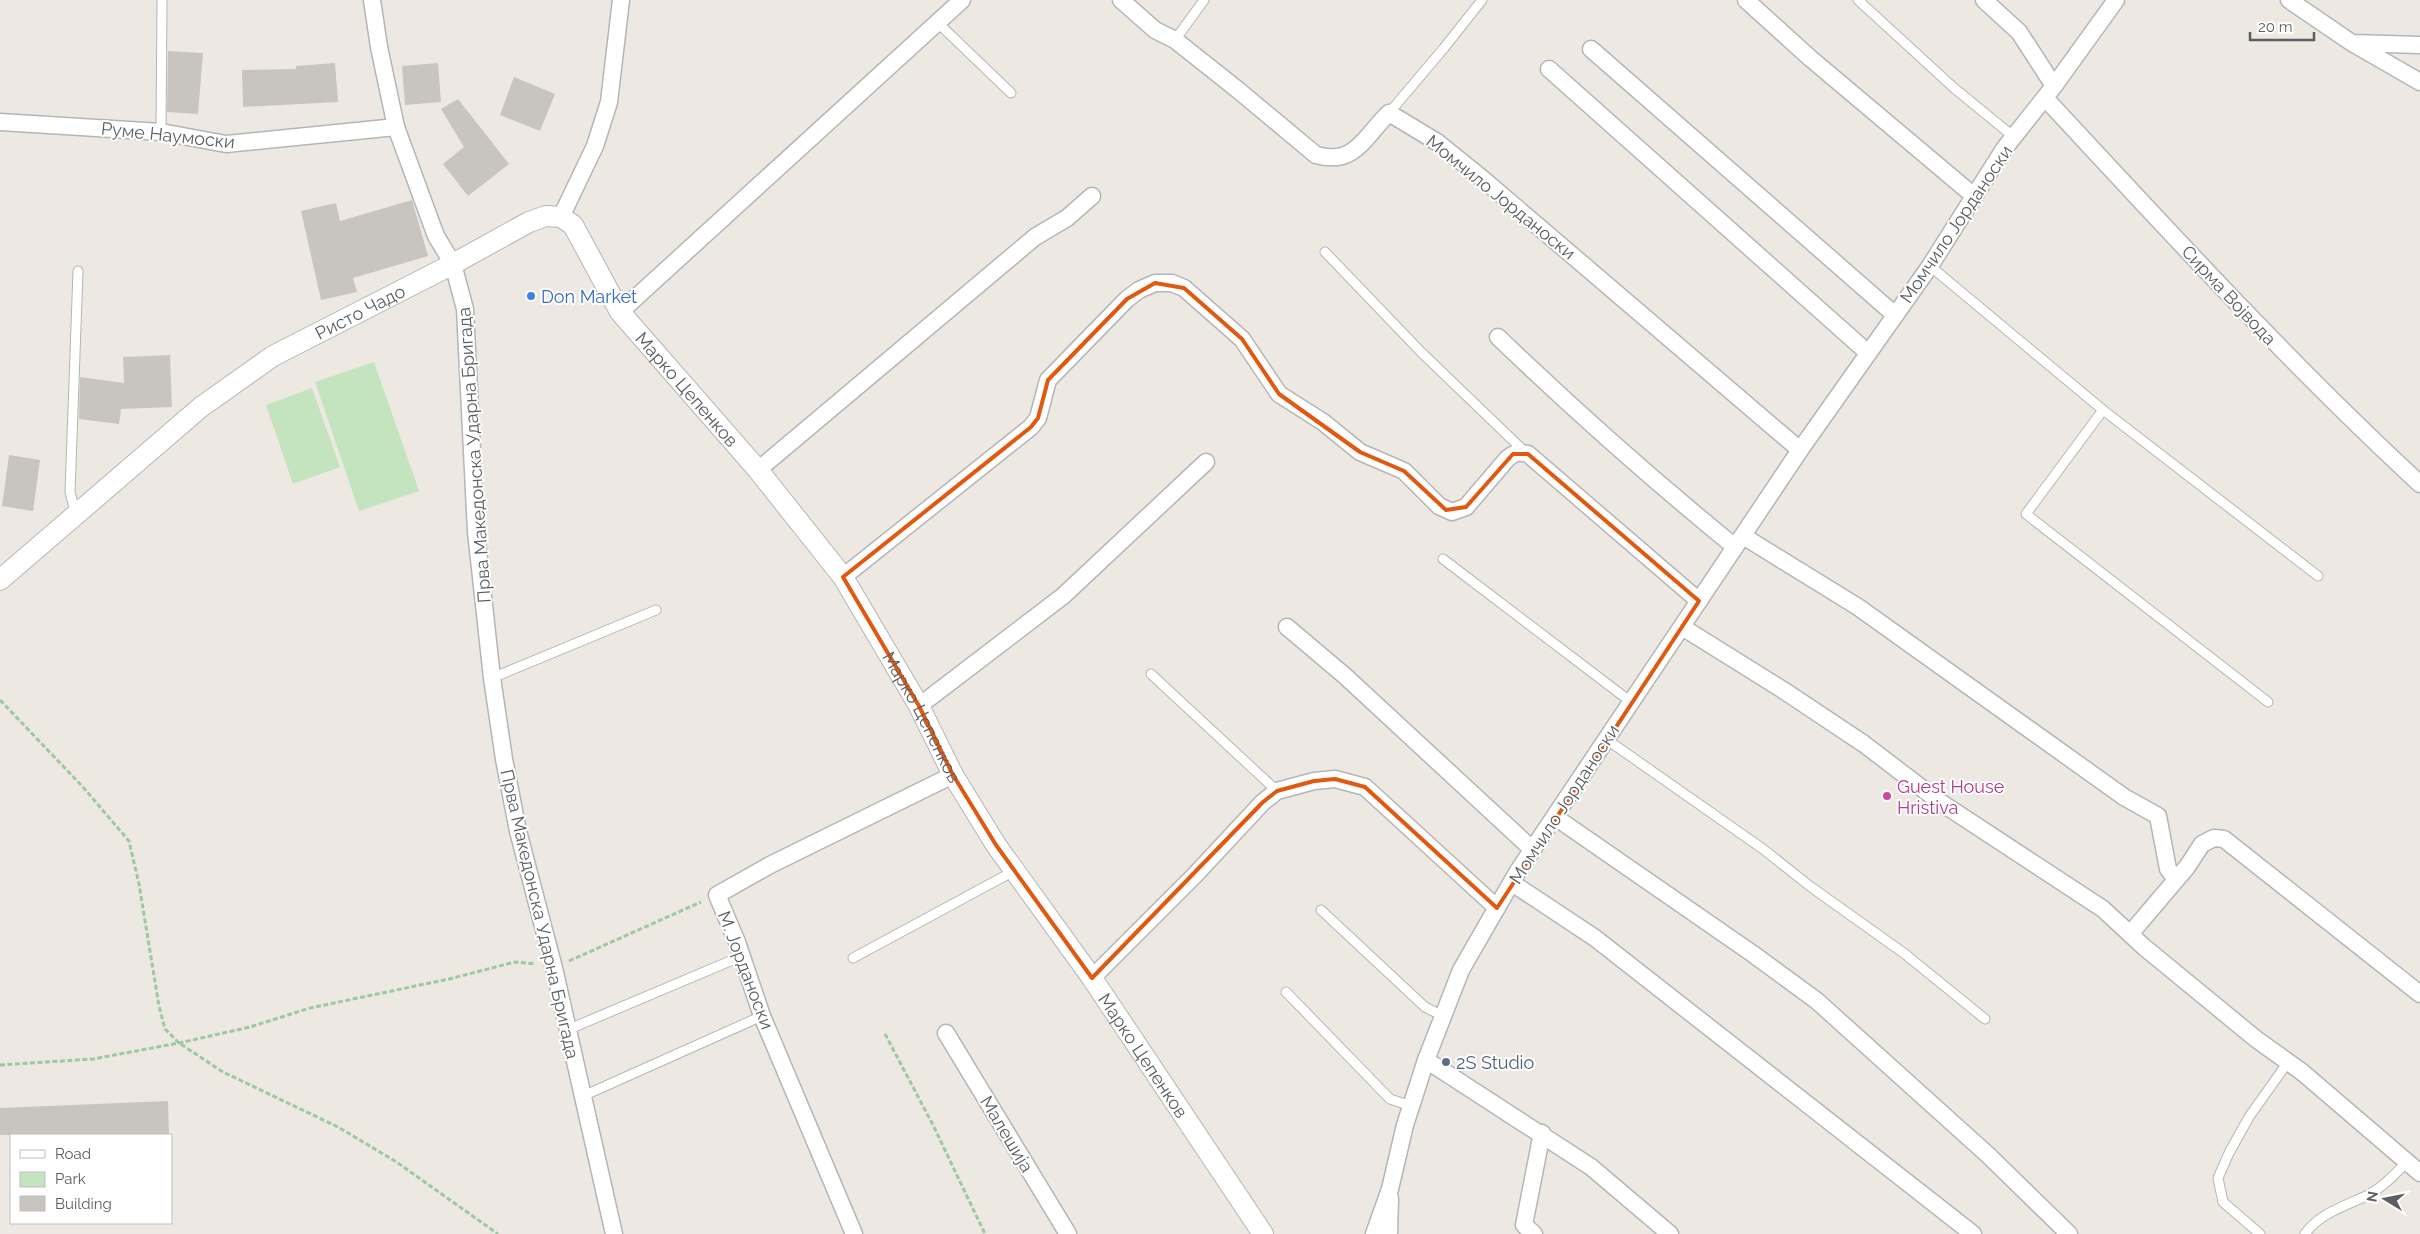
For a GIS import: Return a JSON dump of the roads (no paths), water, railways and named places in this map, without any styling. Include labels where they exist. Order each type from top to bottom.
[{"type":"street","name":"Прва Македонска Ударна Бригада","points":[[372,0],[379,47],[396,128],[436,236],[453,264],[465,309],[476,532],[492,678],[518,832],[554,968],[614,1234]]},
{"type":"street","points":[[561,217],[594,146],[609,102],[621,0]]},
{"type":"street","points":[[620,312],[962,0]]},
{"type":"street","points":[[1121,0],[1154,30],[1175,40],[1316,155],[1329,159],[1345,157],[1389,113]]},
{"type":"street","points":[[1746,0],[1974,196]]},
{"type":"street","name":"Сирма Војвода","points":[[1984,0],[2019,32],[2049,92],[2264,332],[2354,423],[2420,484]]},
{"type":"street","name":"Момчило Јорданоски","points":[[1390,1188],[1411,1106],[1426,1060],[1461,970],[1512,883],[1800,450],[1930,266],[2014,137],[2116,0]]},
{"type":"street","points":[[2289,0],[2352,43],[2420,82]]},
{"type":"street","points":[[2352,43],[2420,45]]},
{"type":"street","points":[[1591,49],[1895,315]]},
{"type":"street","points":[[1549,69],[1868,354]]},
{"type":"street","name":"Момчило Јорданоски","points":[[1389,113],[1437,142],[1471,169],[1599,276],[1800,450]]},
{"type":"street","name":"Руме Наумоски","points":[[0,122],[161,132],[226,144],[396,128]]},
{"type":"street","points":[[758,470],[1035,237],[1067,218],[1092,196]]},
{"type":"street","name":"Ристо Чадо","points":[[0,580],[201,407],[273,356],[453,264],[529,222],[546,216],[561,217]]},
{"type":"street","name":"Марко Цепенков","points":[[561,217],[573,225],[620,312],[758,470],[844,577],[919,706],[953,775],[1014,871],[1092,978],[1263,1234]]},
{"type":"street","points":[[844,577],[1031,428],[1038,418],[1048,380],[1127,299],[1139,290],[1155,283],[1172,283],[1184,288],[1242,339],[1279,394],[1323,422],[1360,452],[1404,471],[1439,506],[1452,512],[1466,507],[1513,454],[1520,452],[1528,454],[1699,601]]},
{"type":"street","points":[[1498,337],[1544,382],[1677,500],[1739,542],[1858,607],[2124,797],[2158,816],[2168,869],[2176,879]]},
{"type":"street","points":[[919,706],[1063,596],[1206,462]]},
{"type":"street","points":[[1287,627],[1344,676],[1533,850]]},
{"type":"street","points":[[1682,627],[1783,690],[1864,744],[1940,802],[2102,908],[2130,934],[2248,1033],[2288,1062],[2420,1173]]},
{"type":"street","name":"М. Јорданоски","points":[[854,1234],[762,1016],[742,956],[717,895],[770,865],[953,775]]},
{"type":"street","points":[[1092,978],[1277,790],[1314,781],[1335,779],[1365,787],[1497,908]]},
{"type":"street","points":[[1555,817],[1753,954],[1817,1002],[1966,1136],[2069,1234]]},
{"type":"street","points":[[2130,934],[2176,879],[2202,844],[2214,838],[2224,839],[2420,994]]},
{"type":"street","points":[[1512,883],[1595,938],[1973,1234]]},
{"type":"street","name":"Малешија","points":[[946,1033],[1068,1234]]},
{"type":"street","points":[[1426,1060],[1542,1133],[1591,1167],[1670,1234]]},
{"type":"street","points":[[1534,1234],[1524,1225],[1542,1133]]},
{"type":"street","points":[[1374,1234],[1390,1188]]},
{"type":"street","points":[[1389,1234],[1390,1188]]},
{"type":"lane","points":[[161,132],[162,0]]},
{"type":"lane","points":[[1175,40],[1204,0]]},
{"type":"lane","points":[[1389,113],[1482,0]]},
{"type":"lane","points":[[1858,0],[1954,88],[2014,137]]},
{"type":"lane","points":[[938,23],[1011,93]]},
{"type":"lane","points":[[1325,252],[1421,352],[1528,454]]},
{"type":"lane","points":[[1930,266],[2103,410],[2318,576]]},
{"type":"lane","points":[[76,515],[70,492],[78,271]]},
{"type":"lane","points":[[2103,410],[2026,514],[2268,702]]},
{"type":"lane","points":[[1443,559],[1631,702]]},
{"type":"lane","points":[[492,678],[656,610]]},
{"type":"lane","points":[[1151,674],[1277,790]]},
{"type":"lane","points":[[1606,739],[1763,849],[1811,888],[1905,954],[1985,1019]]},
{"type":"lane","points":[[853,958],[1014,871]]},
{"type":"lane","points":[[1322,910],[1425,1007],[1443,1016]]},
{"type":"lane","points":[[567,1030],[742,956]]},
{"type":"lane","points":[[1286,992],[1390,1099],[1411,1106]]},
{"type":"lane","points":[[583,1096],[762,1016]]},
{"type":"lane","points":[[2260,1234],[2223,1202],[2218,1178],[2228,1153],[2249,1117],[2288,1062]]},
{"type":"lane","points":[[2304,1234],[2326,1215],[2369,1195],[2407,1162]]},
{"type":"place","name":"Don Market","points":[[531,296]]},
{"type":"place","name":"Guest House Hristiva","points":[[1887,796]]},
{"type":"place","name":"2S Studio","points":[[1446,1062]]}]
